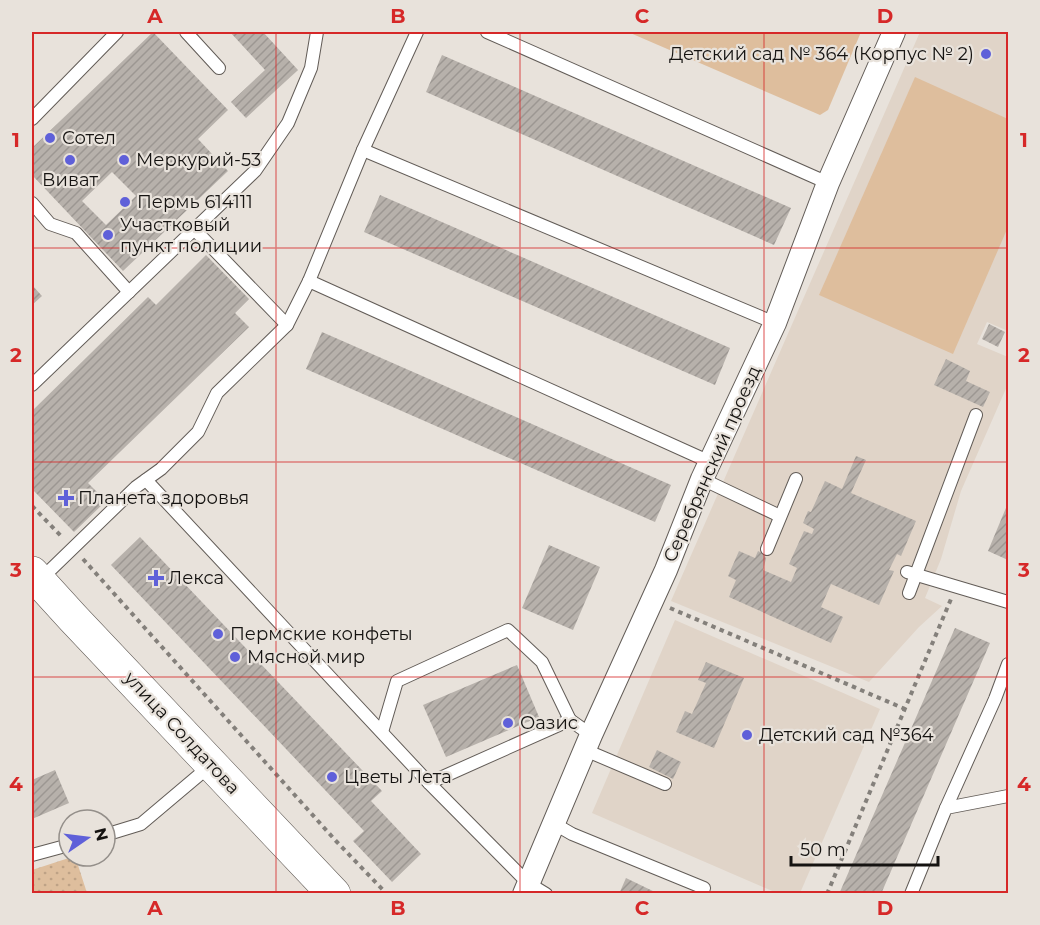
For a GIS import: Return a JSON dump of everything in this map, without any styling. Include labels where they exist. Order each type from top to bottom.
[{"type":"main road","name":"улица Солдатова","points":[[35,577],[334,894]]},
{"type":"street","name":"Серебрянский проезд","points":[[533,890],[553,824],[666,570],[706,470],[775,323],[828,183],[894,32]]},
{"type":"lane","points":[[32,118],[117,32]]},
{"type":"lane","points":[[186,32],[219,68]]},
{"type":"lane","points":[[32,385],[255,171],[288,123],[311,68],[317,32]]},
{"type":"lane","points":[[35,577],[73,548],[136,487],[161,469],[198,432],[217,393],[287,325],[309,281],[363,150],[417,32]]},
{"type":"lane","points":[[487,32],[828,183]]},
{"type":"lane","points":[[363,150],[775,323]]},
{"type":"lane","points":[[32,203],[50,224],[76,233],[129,292]]},
{"type":"lane","points":[[194,229],[287,325]]},
{"type":"lane","points":[[309,281],[706,470],[780,516]]},
{"type":"lane","points":[[909,593],[912,573],[976,415]]},
{"type":"lane","points":[[767,549],[796,479]]},
{"type":"lane","points":[[146,480],[429,783],[533,890]]},
{"type":"lane","points":[[912,573],[1008,602]]},
{"type":"lane","points":[[382,732],[397,681],[508,630],[542,662],[570,720],[588,742],[665,784]]},
{"type":"lane","points":[[911,894],[1008,664]]},
{"type":"lane","points":[[429,783],[570,720]]},
{"type":"lane","points":[[117,831],[141,824],[212,764]]},
{"type":"lane","points":[[946,808],[1008,796]]},
{"type":"lane","points":[[553,824],[704,888],[702,894]]},
{"type":"lane","points":[[32,855],[57,848]]},
{"type":"path","points":[[32,506],[73,548],[328,832],[387,894]]},
{"type":"path","points":[[827,894],[956,587]]},
{"type":"path","points":[[664,606],[905,709]]},
{"type":"shaded area","points":[[628,32],[861,32],[828,110],[820,115]]},
{"type":"shaded area","points":[[920,32],[1008,32],[1008,331],[987,322],[977,344],[1008,357],[1008,384],[961,491],[941,559],[925,598],[942,606],[919,627],[869,682],[671,601]]},
{"type":"shaded area","points":[[915,77],[1008,119],[1008,227],[953,354],[819,295]]},
{"type":"shaded area","name":"Детский сад №364","points":[[675,620],[880,709],[800,893],[777,893],[592,813]]},
{"type":"shaded area","points":[[57,862],[57,868],[79,868],[87,893],[32,893],[32,870]]},
{"type":"building","name":"Меркурий-53","points":[[153,32],[228,110],[198,139],[228,171],[123,271],[32,175],[32,148]],"holes":[[[112,172],[136,196],[106,225],[82,201]]]},
{"type":"building","points":[[230,32],[263,32],[298,70],[246,118],[231,102],[265,70]]},
{"type":"building","points":[[442,55],[791,208],[774,245],[426,92]]},
{"type":"building","points":[[380,195],[730,348],[715,385],[364,232]]},
{"type":"building","points":[[206,255],[249,299],[235,313],[249,327],[88,483],[106,501],[74,532],[32,489],[32,411],[148,297],[156,305]]},
{"type":"building","points":[[32,285],[42,296],[32,305]]},
{"type":"building","points":[[989,324],[1005,332],[998,347],[982,339]]},
{"type":"building","points":[[322,332],[671,485],[655,522],[306,369]]},
{"type":"building","points":[[946,359],[970,371],[966,381],[990,392],[983,407],[934,385]]},
{"type":"building","points":[[856,456],[866,460],[851,493],[916,521],[901,556],[897,554],[889,570],[894,571],[879,605],[831,584],[821,607],[843,617],[831,643],[729,597],[736,580],[728,576],[739,551],[755,558],[758,551],[764,554],[766,559],[763,570],[791,582],[797,568],[789,564],[804,531],[812,534],[814,529],[803,523],[808,511],[811,512],[825,481],[842,489]]},
{"type":"building","points":[[1008,503],[1008,560],[988,551]]},
{"type":"building","points":[[140,537],[382,791],[371,801],[421,854],[392,882],[353,841],[364,831],[111,565]]},
{"type":"building","points":[[549,545],[600,567],[573,630],[522,608]]},
{"type":"building","points":[[955,628],[990,643],[881,894],[839,894]]},
{"type":"building","points":[[706,662],[744,678],[714,748],[676,732],[685,711],[692,714],[706,683],[698,680]]},
{"type":"building","points":[[517,665],[539,717],[446,757],[423,705]]},
{"type":"building","points":[[657,750],[681,762],[673,779],[649,767]]},
{"type":"building","points":[[55,770],[69,803],[32,819],[32,780]]},
{"type":"building","points":[[626,878],[659,894],[619,894]]},
{"type":"place","name":"Детский сад № 364 (Корпус № 2)","points":[[986,54]]},
{"type":"place","name":"Сотел","points":[[50,138]]},
{"type":"place","name":"Виват","points":[[70,160]]},
{"type":"place","name":"Меркурий-53","points":[[124,160]]},
{"type":"place","name":"Пермь 614111","points":[[125,202]]},
{"type":"place","name":"Участковый пункт полиции","points":[[108,235]]},
{"type":"place","name":"Планета здоровья","points":[[66,498]]},
{"type":"place","name":"Лекса","points":[[156,578]]},
{"type":"place","name":"Пермские конфеты","points":[[218,634]]},
{"type":"place","name":"Мясной мир","points":[[235,657]]},
{"type":"place","name":"Оазис","points":[[508,723]]},
{"type":"place","name":"Детский сад №364","points":[[747,735]]},
{"type":"place","name":"Цветы Лета","points":[[332,777]]}]
